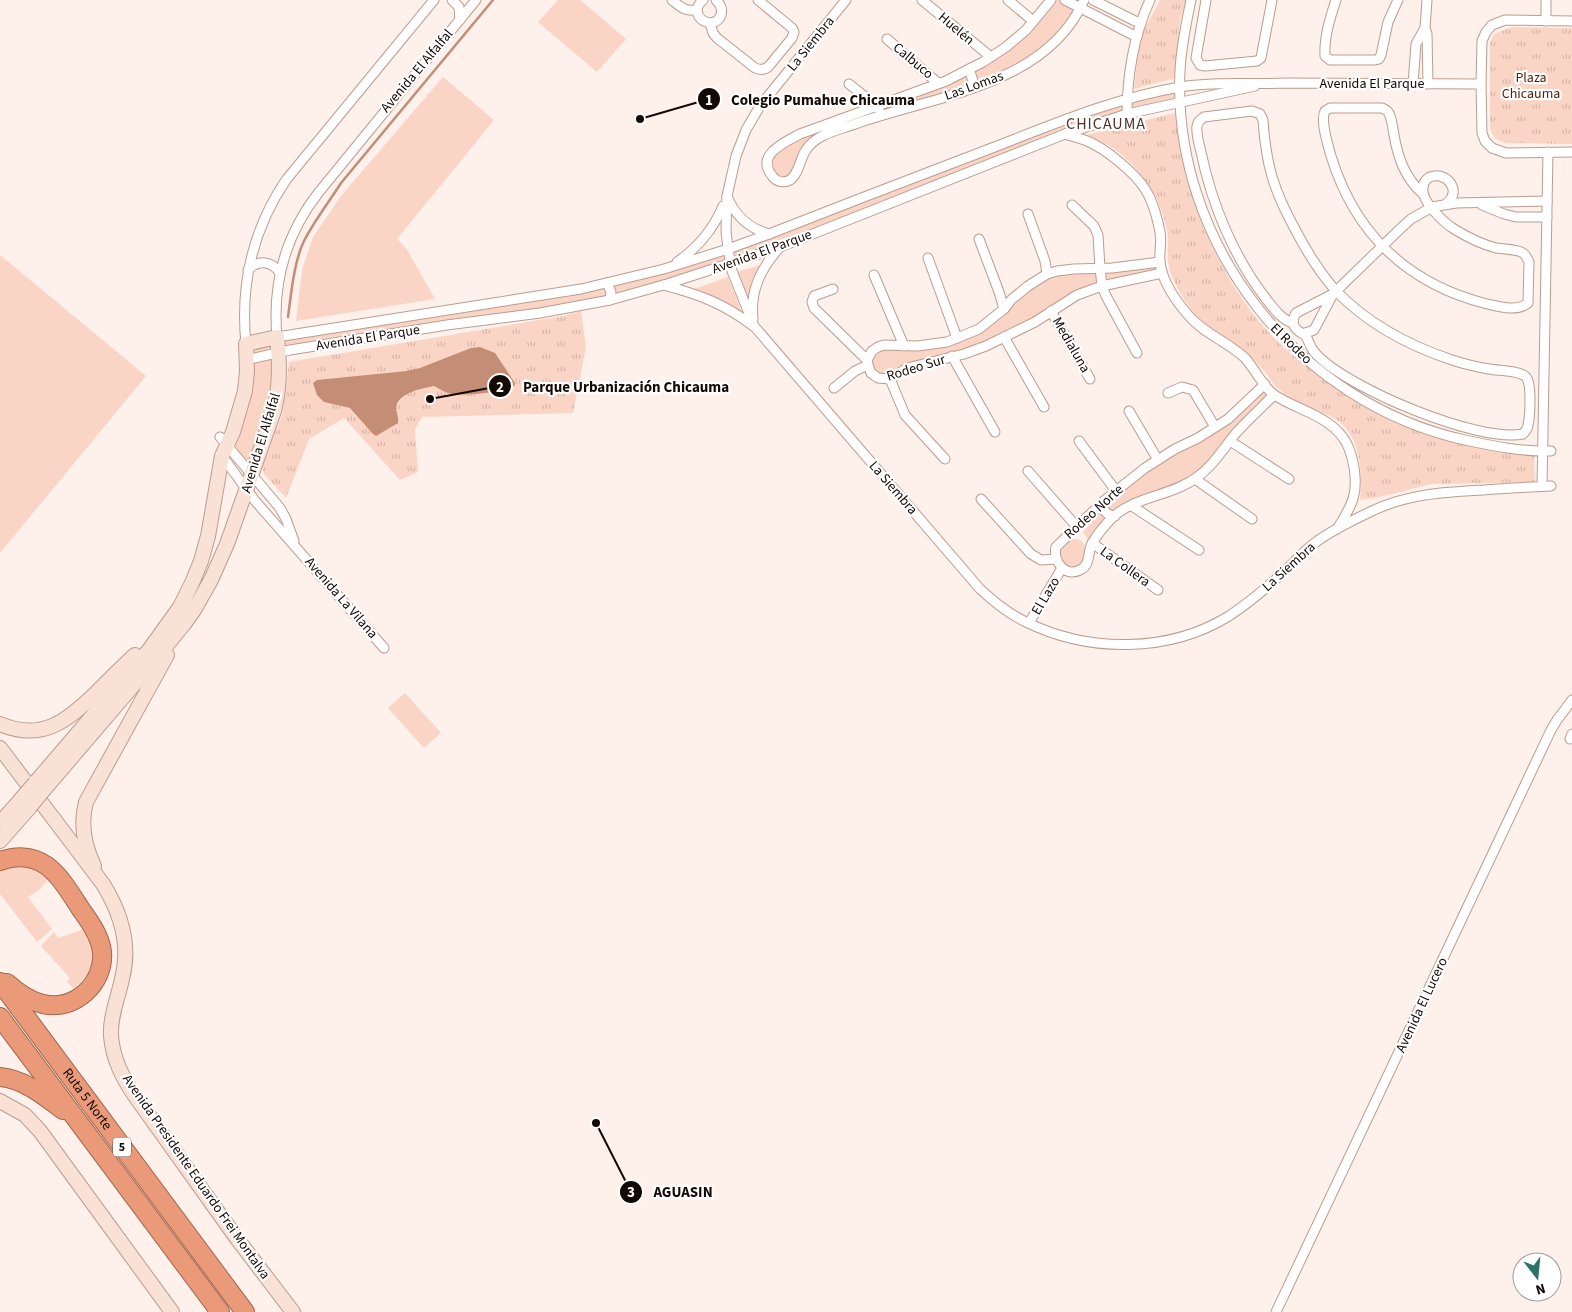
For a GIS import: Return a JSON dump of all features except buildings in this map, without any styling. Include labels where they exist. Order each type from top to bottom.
[{"type":"highway","points":[[0,861],[13,858],[32,858],[42,862],[52,870],[64,883],[94,929],[101,947],[102,957],[98,975],[90,988],[74,1000],[59,1005],[42,1004],[30,1000],[0,977]]},
{"type":"highway","name":"Ruta 5 Norte","points":[[0,982],[245,1312]]},
{"type":"highway","name":"Ruta 5 Norte","points":[[0,1017],[220,1312]]},
{"type":"highway","points":[[0,1077],[13,1079],[28,1086],[79,1123]]},
{"type":"street","name":"Avenida El Alfalfal","points":[[178,622],[203,555],[208,536],[223,446],[238,418],[245,392],[247,371],[244,316],[248,270],[263,221],[286,180],[434,0]]},
{"type":"street","points":[[452,0],[459,7],[460,20]]},
{"type":"street","name":"Avenida El Alfalfal","points":[[0,823],[26,802],[39,788],[136,665],[203,596],[218,565],[253,474],[277,399],[279,353],[275,312],[280,273],[294,230],[314,198],[476,0]]},
{"type":"street","points":[[672,0],[683,9],[688,11],[697,10]]},
{"type":"street","points":[[703,0],[698,6],[698,14],[702,21],[710,23],[718,19],[722,12],[717,0]]},
{"type":"street","points":[[710,23],[713,33],[748,62],[757,69],[767,68],[792,38],[794,32],[792,28],[758,0]]},
{"type":"street","name":"La Siembra","points":[[846,0],[760,106],[746,130],[736,156],[727,196],[725,218],[731,264],[754,326],[980,589],[994,602],[1029,623],[1079,640],[1114,644],[1153,643],[1185,637],[1208,628],[1242,606],[1268,587],[1316,542],[1373,510],[1429,494],[1546,486],[1546,451]]},
{"type":"street","name":"Huelén","points":[[922,0],[991,57]]},
{"type":"street","points":[[1008,0],[1033,21]]},
{"type":"street","name":"Las Lomas","points":[[1051,0],[1026,30],[991,57],[969,69],[880,110],[827,134],[806,149],[794,176],[789,180],[783,182],[776,180],[770,173],[768,160],[772,151],[778,145],[800,134],[880,110],[926,103],[975,87],[1009,73],[1041,54],[1055,42],[1068,28],[1082,4]]},
{"type":"street","points":[[1065,0],[1082,4],[1137,38]]},
{"type":"street","points":[[1093,0],[1141,24]]},
{"type":"street","points":[[1127,114],[1127,99],[1137,38],[1150,0]]},
{"type":"street","name":"El Rodeo","points":[[1191,0],[1182,45],[1180,87],[1184,138],[1192,178],[1213,237],[1245,292],[1265,318],[1310,363],[1342,388],[1370,405],[1402,420],[1456,438],[1493,446],[1546,451]]},
{"type":"street","points":[[1206,0],[1196,58],[1200,65],[1205,66],[1257,61],[1261,58],[1272,0]]},
{"type":"street","points":[[1336,0],[1329,22],[1325,46],[1325,56],[1330,60],[1374,60],[1379,58],[1388,22],[1398,0]]},
{"type":"street","points":[[1427,0],[1425,28],[1427,34],[1428,84]]},
{"type":"street","points":[[1546,0],[1546,21]]},
{"type":"street","points":[[1572,21],[1505,20],[1496,23],[1489,28],[1482,41],[1481,84],[1483,137],[1496,150],[1506,153],[1572,152]]},
{"type":"street","points":[[1413,84],[1416,44],[1425,28]]},
{"type":"street","name":"Calbuco","points":[[887,39],[938,83]]},
{"type":"street","points":[[969,69],[975,87]]},
{"type":"street","name":"Avenida El Parque","points":[[277,337],[560,293],[671,267],[769,234],[1062,121],[1127,99],[1180,87],[1220,83],[1481,84]]},
{"type":"street","points":[[849,84],[880,110]]},
{"type":"street","name":"Avenida El Parque","points":[[246,360],[431,328],[560,310],[610,300],[731,264],[780,247],[1065,134],[1127,114],[1263,84]]},
{"type":"street","points":[[1330,108],[1382,108],[1386,110],[1391,116],[1397,150],[1404,170],[1409,180],[1423,194],[1427,203],[1447,224],[1461,233],[1480,243],[1511,251],[1521,251],[1527,256],[1529,262],[1528,303],[1523,307],[1502,307],[1448,291],[1412,272],[1382,246],[1352,204],[1339,176],[1326,135],[1323,115],[1325,111],[1330,108]]},
{"type":"street","points":[[1293,322],[1284,318],[1260,291],[1225,229],[1213,198],[1202,156],[1197,129],[1198,122],[1202,118],[1252,111],[1260,114],[1263,120],[1267,159],[1278,194],[1309,255],[1335,293],[1367,317],[1424,349],[1449,359],[1475,366],[1518,373],[1526,377],[1530,384],[1528,427],[1522,434],[1516,436],[1462,426],[1409,408],[1368,389],[1329,364],[1316,354],[1305,334],[1296,330],[1293,318],[1296,313],[1335,293]]},
{"type":"street","points":[[1065,134],[1089,142],[1113,157],[1145,188],[1152,203],[1160,234],[1162,273],[1175,298],[1188,316],[1202,329],[1232,348],[1245,359],[1274,395],[1329,423],[1340,433],[1352,455],[1355,480],[1353,498],[1337,530]]},
{"type":"street","points":[[1546,451],[1548,152]]},
{"type":"street","points":[[1423,194],[1423,185],[1426,179],[1438,175],[1448,179],[1453,187],[1454,194],[1446,204]]},
{"type":"street","points":[[727,196],[733,209],[742,220],[756,229],[769,234]]},
{"type":"street","points":[[671,267],[708,235],[718,219],[727,196]]},
{"type":"street","points":[[1305,334],[1314,330],[1335,293],[1382,246],[1411,219],[1432,207],[1472,202],[1547,201]]},
{"type":"street","points":[[1472,202],[1516,217],[1547,217]]},
{"type":"street","points":[[1072,204],[1094,226],[1098,236],[1102,286],[1137,353]]},
{"type":"street","points":[[1028,214],[1047,274]]},
{"type":"street","points":[[979,239],[1004,309]]},
{"type":"street","points":[[754,326],[752,309],[755,286],[765,266],[780,247]]},
{"type":"street","points":[[928,258],[957,338]]},
{"type":"street","points":[[248,270],[256,264],[264,262],[272,264],[280,273]]},
{"type":"street","name":"Rodeo Sur","points":[[1160,262],[1112,268],[1074,269],[1047,274],[1028,286],[979,329],[947,342],[916,346],[884,345],[878,347],[872,351],[868,362],[871,373],[878,378],[890,379],[907,368],[986,346],[1035,322],[1076,295],[1102,286],[1162,273]]},
{"type":"street","points":[[874,275],[904,346]]},
{"type":"street","points":[[607,283],[611,292],[610,300]]},
{"type":"street","points":[[663,285],[708,298],[731,310],[754,326]]},
{"type":"street","points":[[833,289],[814,296],[812,302],[814,308],[868,362],[834,388]]},
{"type":"street","points":[[560,293],[566,301],[564,307],[560,310]]},
{"type":"street","name":"Medialuna","points":[[1051,311],[1090,379]]},
{"type":"street","points":[[428,313],[426,321],[431,328]]},
{"type":"street","points":[[979,329],[986,346]]},
{"type":"street","points":[[246,344],[277,337]]},
{"type":"street","points":[[1004,337],[1044,407]]},
{"type":"street","points":[[952,356],[995,432]]},
{"type":"street","points":[[890,379],[906,415],[945,459]]},
{"type":"street","name":"Rodeo Norte","points":[[1056,559],[1056,547],[1104,501],[1158,460],[1224,422],[1265,384]]},
{"type":"street","points":[[1168,393],[1182,387],[1193,390],[1215,428]]},
{"type":"street","name":"Rodeo Norte","points":[[1062,568],[1074,572],[1084,567],[1088,562],[1092,543],[1115,516],[1132,506],[1181,487],[1195,479],[1218,458],[1236,433],[1274,395]]},
{"type":"street","points":[[1129,411],[1158,460]]},
{"type":"street","points":[[1224,422],[1236,433]]},
{"type":"street","points":[[1079,441],[1116,491]]},
{"type":"street","points":[[1230,442],[1289,479]]},
{"type":"street","name":"Avenida La Vilana","points":[[223,446],[253,474],[270,494],[283,513],[297,548]]},
{"type":"street","name":"Avenida La Vilana","points":[[223,446],[247,489],[384,648]]},
{"type":"street","points":[[1028,471],[1077,527]]},
{"type":"street","points":[[1195,479],[1252,519]]},
{"type":"street","points":[[981,499],[1031,554],[1041,560],[1056,559],[1062,568]]},
{"type":"street","points":[[1104,501],[1102,505],[1106,514],[1115,516]]},
{"type":"street","points":[[1132,506],[1199,550]]},
{"type":"street","name":"La Collera","points":[[1092,543],[1158,590]]},
{"type":"street","name":"El Lazo","points":[[1029,623],[1062,568]]},
{"type":"street","points":[[0,724],[14,729],[31,730],[48,727],[67,719],[178,622]]},
{"type":"street","points":[[103,884],[92,861],[84,833],[83,818],[86,802],[178,622]]},
{"type":"street","name":"Avenida El Lucero","points":[[1276,1312],[1551,730],[1572,700]]},
{"type":"street","name":"Avenida Presidente Eduardo Frei Montalva","points":[[0,748],[103,884],[116,909],[126,942],[125,964],[112,1023],[113,1047],[120,1072],[140,1104],[238,1240],[293,1312]]},
{"type":"street","name":"Avenida El Alfalfal","points":[[0,841],[26,802]]},
{"type":"street","points":[[0,1101],[24,1115],[40,1131],[172,1312]]},
{"type":"green space","points":[[558,0],[580,0],[626,39],[597,72],[538,22]]},
{"type":"green space","points":[[1053,0],[1082,0],[1054,41],[1008,72],[816,138],[794,172],[783,180],[774,175],[773,161],[775,155],[788,143],[801,136],[984,64]]},
{"type":"green space","points":[[1160,0],[1186,0],[1180,20],[1175,78],[1134,89],[1143,32]]},
{"type":"green space","name":"Plaza Chicauma","points":[[1512,27],[1572,28],[1572,144],[1505,143],[1495,138],[1492,134],[1490,128],[1490,43],[1494,34]]},
{"type":"green space","points":[[443,77],[494,120],[397,239],[406,248],[435,299],[296,321],[302,270],[313,237],[341,196]]},
{"type":"green space","points":[[1177,89],[1178,98],[1176,100],[1126,112],[782,243],[663,282],[575,303],[283,351],[271,401],[250,464],[233,444],[252,355],[258,348],[264,345],[558,297],[657,274],[1064,124],[1128,102]]},
{"type":"green space","points":[[1175,113],[1180,149],[1189,186],[1207,235],[1231,282],[1246,304],[1279,343],[1340,390],[1375,412],[1399,424],[1457,442],[1534,455],[1535,482],[1431,484],[1360,500],[1361,477],[1358,453],[1348,431],[1330,416],[1280,390],[1250,356],[1199,319],[1189,307],[1171,275],[1168,262],[1168,235],[1163,215],[1149,186],[1128,160],[1101,141],[1086,135]]},
{"type":"green space","points":[[0,255],[146,376],[0,553]]},
{"type":"green space","points":[[1158,264],[1160,272],[1112,281],[985,344],[889,377],[878,376],[870,364],[874,353],[885,348],[917,348],[980,331],[1029,288],[1057,274]]},
{"type":"green space","points":[[760,265],[752,281],[749,300],[747,300],[737,272]]},
{"type":"green space","points":[[728,277],[742,313],[719,300],[694,291],[694,289]]},
{"type":"green space","points":[[581,311],[586,347],[573,413],[422,417],[415,429],[418,472],[400,480],[344,418],[309,439],[286,498],[264,474],[262,468],[282,415],[289,362],[563,316]]},
{"type":"green space","points":[[1265,389],[1270,395],[1216,456],[1193,477],[1141,498],[1089,541],[1083,532],[1104,506],[1147,471],[1176,452],[1233,422]]},
{"type":"green space","points":[[1070,538],[1080,540],[1087,547],[1087,562],[1074,569],[1060,563],[1058,548]]},
{"type":"green space","points":[[405,693],[441,733],[424,748],[388,708]]},
{"type":"green space","points":[[19,862],[52,875],[39,890],[28,897],[52,929],[37,942],[0,894],[0,868]]},
{"type":"green space","points":[[90,927],[94,935],[95,973],[84,978],[74,989],[67,982],[70,978],[41,946],[54,932],[58,938]]},
{"type":"shaded area","points":[[480,347],[495,353],[515,385],[503,390],[475,394],[452,394],[434,386],[412,392],[401,398],[398,402],[396,407],[398,423],[376,436],[350,408],[324,402],[317,395],[313,383],[317,380],[407,371],[420,368],[471,348]]},
{"type":"waterway","points":[[288,317],[293,278],[298,258],[304,241],[317,219],[341,183],[493,0]]},
{"type":"place","name":"Colegio Pumahue Chicauma","points":[[640,119]]},
{"type":"place","name":"Parque Urbanización Chicauma","points":[[430,399]]},
{"type":"place","name":"AGUASIN","points":[[596,1123]]},
{"type":"district","name":"CHICAUMA","points":[[1106,124]]}]
